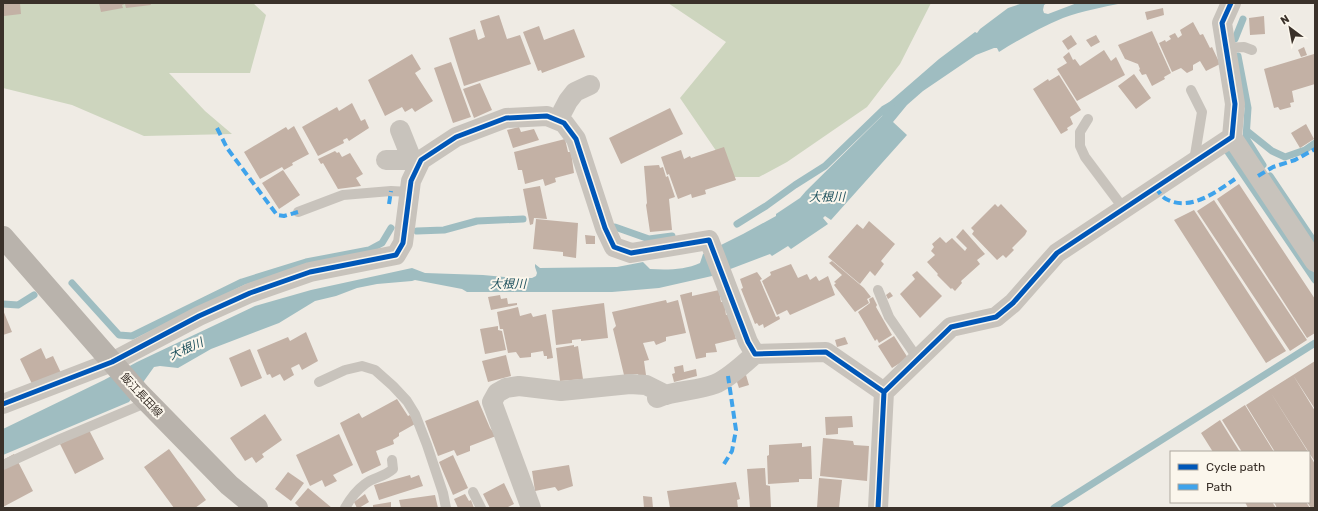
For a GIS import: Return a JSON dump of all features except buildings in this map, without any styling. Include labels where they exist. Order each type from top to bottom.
[{"type":"main road","name":"飯江長田線","points":[[3,237],[143,398],[228,485],[257,508]]},
{"type":"street","points":[[1231,3],[1222,23],[1235,104],[1232,137],[1315,262]]},
{"type":"street","points":[[558,120],[568,101],[575,92],[590,85]]},
{"type":"street","points":[[386,160],[416,160],[456,137],[506,118],[547,116],[564,123],[576,139],[605,228],[614,247],[631,253],[708,240],[748,342],[755,354]]},
{"type":"street","points":[[3,404],[115,366],[199,316],[250,293],[310,272],[396,255],[403,243],[411,181],[416,160],[400,130]]},
{"type":"street","points":[[878,508],[884,392],[951,327],[996,317],[1013,304],[1057,252],[1232,137]]},
{"type":"street","points":[[531,508],[492,402],[497,393],[506,388],[519,386],[561,391],[630,384],[646,385],[662,397],[716,384],[732,374],[755,354],[826,352],[884,392]]},
{"type":"lane","points":[[1226,48],[1244,47],[1252,50]]},
{"type":"lane","points":[[1191,90],[1202,112],[1194,162]]},
{"type":"lane","points":[[1088,119],[1080,132],[1080,146],[1085,157],[1124,209]]},
{"type":"lane","points":[[298,212],[343,195],[391,191],[410,192]]},
{"type":"lane","points":[[878,290],[890,317],[918,359]]},
{"type":"lane","points":[[319,382],[345,370],[362,366],[374,370],[393,386],[407,401],[415,414],[443,493],[446,508]]},
{"type":"lane","points":[[3,466],[143,398]]},
{"type":"lane","points":[[345,508],[349,501],[366,483],[386,475],[393,469],[392,460]]},
{"type":"lane","points":[[473,492],[481,508]]},
{"type":"green space","points":[[3,3],[253,3],[266,15],[250,73],[169,73],[205,111],[232,134],[144,136],[72,105],[3,88]]},
{"type":"green space","points":[[668,3],[931,3],[900,64],[867,107],[787,162],[759,177],[734,177],[680,98],[726,42]]},
{"type":"water","name":"大根川","points":[[1023,3],[1047,3],[1044,5],[1043,10],[1044,13],[1048,14],[1077,3],[1123,3],[1085,11],[1063,18],[1047,25],[999,52],[997,48],[994,48],[976,55],[923,91],[907,105],[893,122],[907,135],[831,220],[825,216],[823,218],[828,224],[791,249],[788,246],[772,256],[770,254],[712,276],[659,288],[612,292],[467,292],[462,289],[415,280],[377,284],[357,288],[336,296],[315,301],[279,323],[211,349],[178,368],[160,366],[154,367],[129,402],[3,455],[3,429],[104,380],[137,362],[255,306],[311,290],[412,268],[425,273],[532,278],[536,276],[537,273],[535,264],[540,268],[617,267],[643,262],[650,269],[675,269],[700,263],[703,254],[776,216],[776,214],[800,198],[882,116],[886,105],[939,59],[975,32],[977,33],[980,29],[1008,8]]},
{"type":"waterway","points":[[1235,39],[1243,19]]},
{"type":"waterway","points":[[1238,56],[1248,108],[1246,138],[1263,165]]},
{"type":"waterway","points":[[737,224],[825,166],[884,109],[891,105]]},
{"type":"waterway","points":[[1247,131],[1272,151],[1285,157],[1305,150],[1315,143]]},
{"type":"waterway","points":[[1228,152],[1315,280]]},
{"type":"waterway","points":[[1270,176],[1315,243]]},
{"type":"waterway","points":[[417,231],[444,230],[477,221],[523,219]]},
{"type":"waterway","points":[[615,227],[649,239],[672,236]]},
{"type":"waterway","points":[[72,283],[119,335],[132,336],[242,282],[306,262],[369,250],[382,243],[391,228]]},
{"type":"waterway","points":[[3,304],[18,305],[34,295]]},
{"type":"waterway","points":[[1054,508],[1315,343]]},
{"type":"marked path","points":[[217,128],[227,148],[277,215],[284,216],[298,212]]},
{"type":"marked path","points":[[1258,176],[1273,167],[1295,160],[1315,149]]},
{"type":"marked path","points":[[1155,188],[1166,199],[1175,202],[1193,202],[1202,199],[1235,179]]},
{"type":"marked path","points":[[389,204],[391,191]]},
{"type":"marked path","points":[[724,464],[732,451],[736,430],[728,376]]},
{"type":"cycle path","points":[[878,508],[884,392],[951,327],[996,317],[1013,303],[1057,253],[1232,137],[1235,104],[1222,23],[1231,3]]},
{"type":"cycle path","points":[[3,404],[112,362],[199,316],[250,293],[310,272],[396,255],[403,243],[411,181],[421,160],[456,137],[506,118],[547,116],[564,123],[576,139],[605,228],[614,247],[631,253],[709,240],[748,342],[755,354],[826,352],[884,392]]}]
